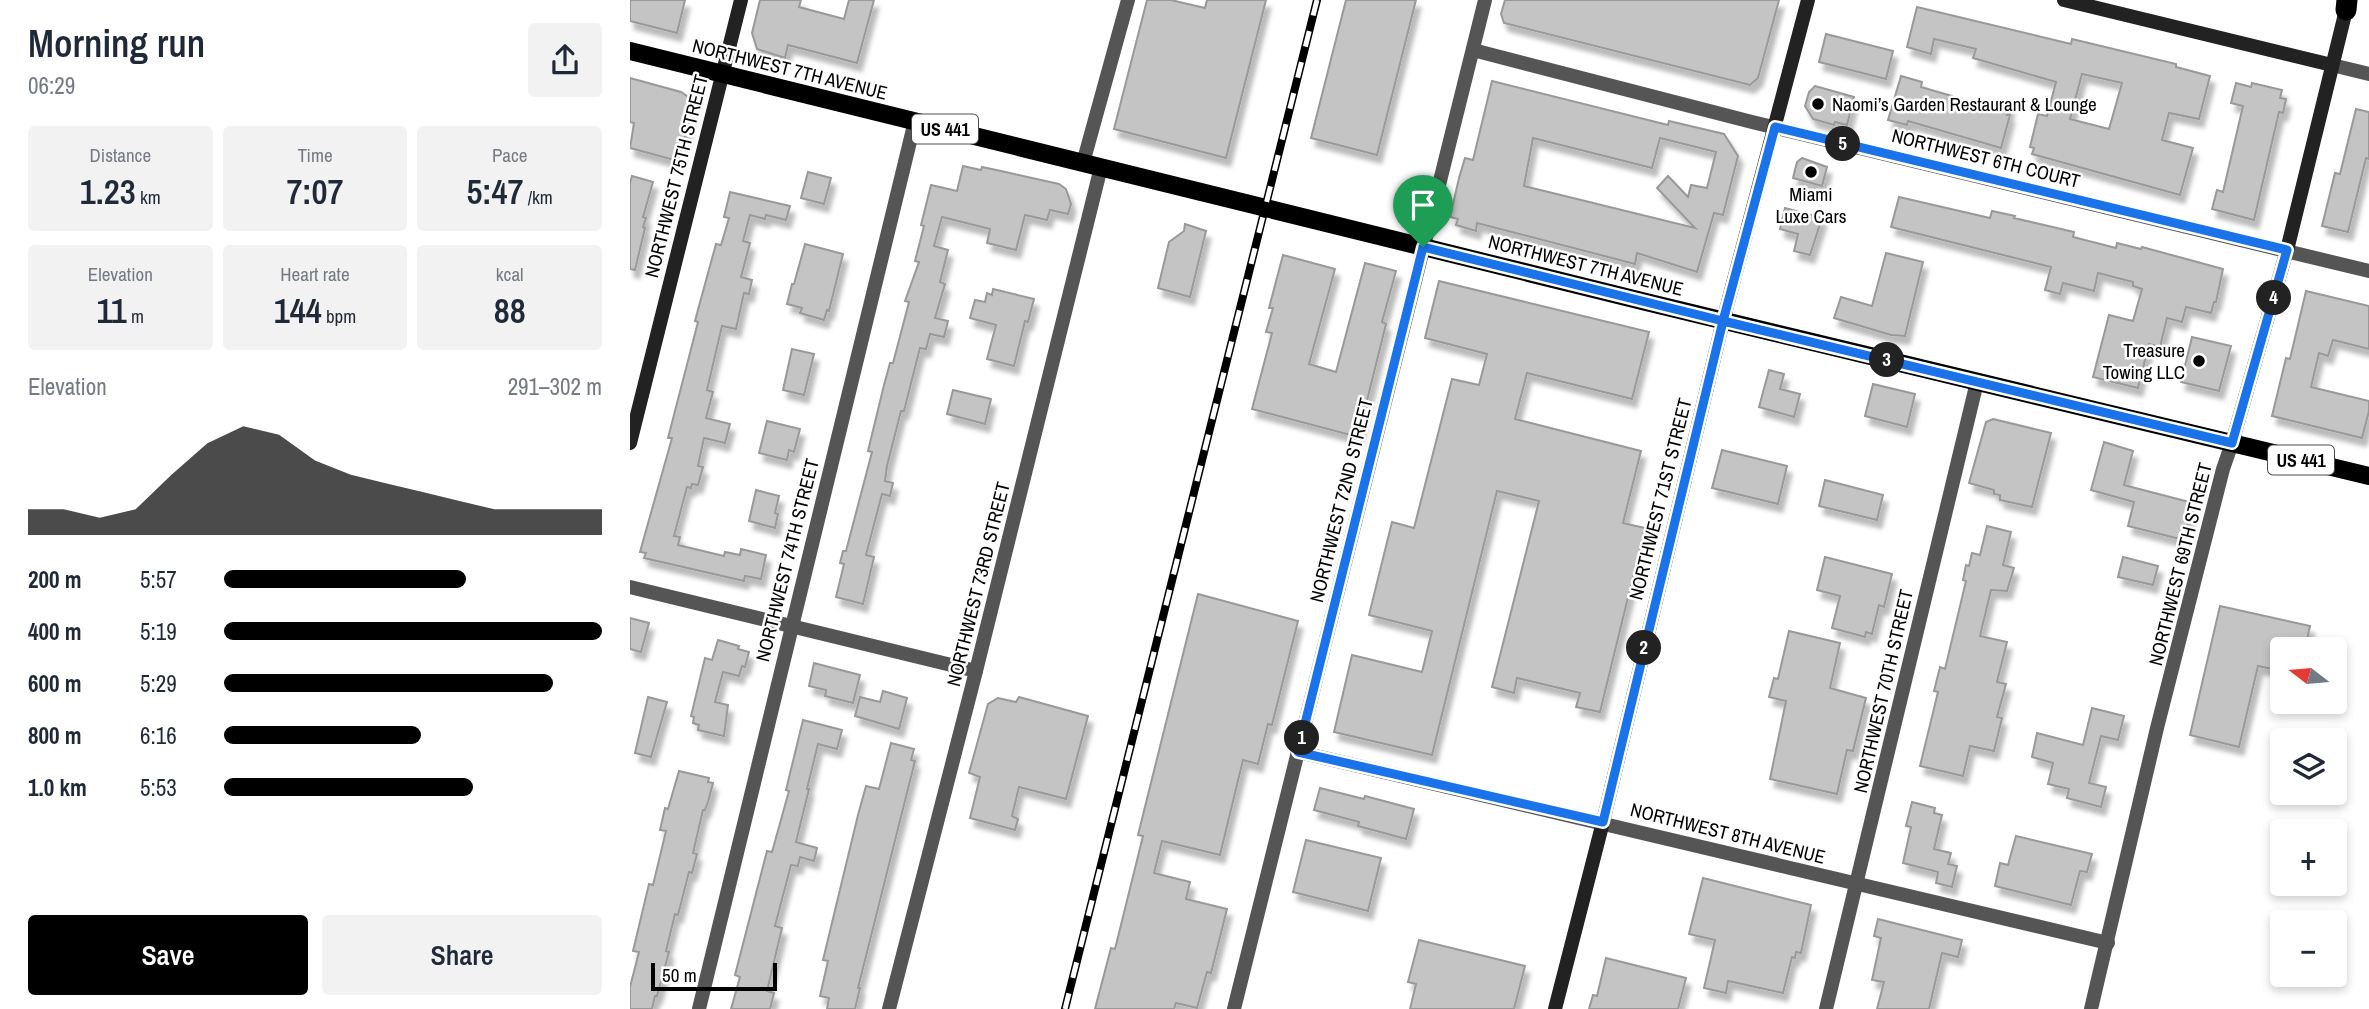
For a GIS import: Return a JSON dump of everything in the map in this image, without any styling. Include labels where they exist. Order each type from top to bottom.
[{"type":"main road","name":"NORTHWEST 7TH AVENUE","points":[[630,51],[1723,321],[2369,476]]},
{"type":"street","name":"NORTHWEST 75TH STREET","points":[[630,443],[741,0]]},
{"type":"street","points":[[1083,163],[1128,0]]},
{"type":"street","name":"NORTHWEST 72ND STREET","points":[[1234,1009],[1485,0]]},
{"type":"street","name":"NORTHWEST 71ST STREET","points":[[1555,1009],[1603,822],[1723,321],[1808,0]]},
{"type":"street","points":[[2064,0],[2369,75]]},
{"type":"street","name":"NORTHWEST 69TH STREET","points":[[2091,1009],[2157,727],[2223,469],[2287,250],[2348,2]]},
{"type":"street","name":"NORTHWEST 6TH COURT","points":[[1473,50],[1775,127],[2369,271]]},
{"type":"street","name":"NORTHWEST 74TH STREET","points":[[699,1009],[915,121]]},
{"type":"street","name":"NORTHWEST 73RD STREET","points":[[889,1009],[1101,167]]},
{"type":"street","name":"NORTHWEST 70TH STREET","points":[[1826,1009],[1977,382]]},
{"type":"street","points":[[630,587],[976,671]]},
{"type":"street","name":"NORTHWEST 8TH AVENUE","points":[[1298,752],[2108,943]]},
{"type":"building","points":[[630,0],[685,0],[677,33],[630,21]]},
{"type":"building","points":[[760,0],[801,0],[799,7],[844,19],[849,0],[874,0],[857,63],[788,45],[785,58],[757,49],[752,33]]},
{"type":"building","points":[[1147,0],[1171,0],[1205,8],[1207,0],[1266,0],[1226,158],[1114,129]]},
{"type":"building","points":[[1346,0],[1416,0],[1377,155],[1311,138]]},
{"type":"building","points":[[1505,0],[1779,0],[1758,78],[1750,85],[1504,23],[1501,14]]},
{"type":"building","points":[[1917,7],[2071,44],[2072,39],[2176,64],[2176,67],[2210,76],[2199,119],[2169,113],[2162,140],[2193,148],[2180,195],[2032,154],[2034,148],[2030,147],[2038,114],[2047,116],[2056,82],[1973,58],[1976,49],[1934,39],[1931,54],[1907,47]],"holes":[[[2082,74],[2122,83],[2109,129],[2070,119]]]},
{"type":"building","points":[[1826,34],[1893,51],[1886,79],[1819,62]]},
{"type":"building","points":[[1901,76],[1922,82],[1921,87],[1952,96],[1951,100],[1986,109],[1989,100],[2010,106],[2001,148],[1908,121],[1907,125],[1888,120]]},
{"type":"building","points":[[630,78],[687,96],[691,103],[691,114],[678,161],[630,148],[634,123],[630,122]]},
{"type":"building","points":[[1492,81],[1668,125],[1669,121],[1724,134],[1738,156],[1723,215],[1714,213],[1697,272],[1637,253],[1635,264],[1477,223],[1476,231],[1456,225],[1458,219],[1450,217],[1459,178],[1465,158],[1473,160]],"holes":[[[1533,138],[1652,168],[1660,138],[1716,152],[1707,188],[1691,185],[1688,197],[1668,176],[1657,188],[1695,228],[1524,186]]]},
{"type":"building","points":[[2236,83],[2251,87],[2252,83],[2282,90],[2280,98],[2286,99],[2283,113],[2279,112],[2254,220],[2212,209],[2217,190],[2223,192],[2243,106],[2231,103]]},
{"type":"building","points":[[1815,86],[1854,97],[1847,125],[1835,122],[1834,125],[1813,119],[1805,106],[1809,92]]},
{"type":"building","points":[[2356,109],[2369,112],[2369,159],[2366,158],[2348,232],[2322,226],[2335,173],[2340,174]]},
{"type":"building","points":[[1802,158],[1827,167],[1822,186],[1793,178],[1797,162]]},
{"type":"building","points":[[963,166],[981,170],[982,167],[1059,184],[1066,189],[1071,204],[1068,214],[1050,210],[1047,220],[1025,215],[1016,250],[987,243],[990,229],[942,217],[934,246],[948,250],[940,282],[945,284],[935,318],[948,321],[944,337],[930,334],[926,349],[920,348],[887,466],[885,481],[893,483],[890,496],[882,494],[866,555],[874,557],[863,604],[836,597],[844,564],[840,563],[843,551],[846,551],[872,452],[868,451],[884,385],[890,363],[893,363],[909,302],[905,301],[919,262],[915,261],[931,185],[957,191]]},
{"type":"building","points":[[808,172],[831,178],[824,204],[801,198]]},
{"type":"building","points":[[632,176],[653,182],[643,217],[646,218],[645,228],[635,270],[630,269]]},
{"type":"building","points":[[730,192],[790,206],[786,220],[766,215],[765,219],[750,215],[743,241],[750,243],[741,277],[752,280],[749,294],[744,293],[736,329],[722,326],[707,390],[713,392],[706,418],[730,424],[725,443],[704,438],[698,466],[703,467],[698,485],[687,487],[674,536],[680,537],[678,545],[724,556],[725,552],[740,555],[741,549],[766,555],[761,579],[745,576],[744,581],[644,558],[646,553],[640,552],[672,438],[668,438],[698,322],[695,321],[716,244],[721,245],[729,218],[724,217]]},
{"type":"building","points":[[1899,197],[1990,218],[1992,211],[2015,216],[2014,218],[2074,232],[2073,237],[2116,248],[2117,243],[2141,249],[2142,247],[2223,269],[2216,302],[2211,313],[2186,307],[2182,322],[2167,318],[2160,347],[2149,344],[2138,388],[2093,377],[2109,315],[2133,321],[2142,289],[2133,286],[2133,282],[2098,273],[2094,291],[2063,283],[2060,294],[2045,290],[2051,267],[1891,227]]},
{"type":"building","points":[[1785,208],[1822,218],[1810,255],[1794,251],[1798,234],[1780,229]]},
{"type":"building","points":[[1185,224],[1206,231],[1190,297],[1158,288],[1169,242],[1184,231]]},
{"type":"building","points":[[805,244],[843,254],[829,311],[827,310],[824,320],[800,313],[802,308],[787,304]]},
{"type":"building","points":[[1886,253],[1923,262],[1905,336],[1891,335],[1834,318],[1841,297],[1872,306]]},
{"type":"building","points":[[1283,255],[1335,269],[1309,364],[1336,372],[1365,263],[1396,271],[1382,322],[1386,324],[1358,437],[1252,409],[1272,333],[1266,332],[1273,308],[1269,308]]},
{"type":"building","points":[[1439,281],[1649,332],[1632,399],[1527,373],[1515,419],[1641,451],[1623,523],[1645,528],[1600,712],[1576,707],[1580,693],[1517,678],[1514,693],[1492,687],[1539,501],[1497,491],[1432,755],[1334,732],[1352,655],[1422,672],[1432,631],[1369,615],[1392,522],[1414,528],[1452,379],[1479,385],[1487,354],[1425,338]]},
{"type":"building","points":[[993,289],[1034,299],[1028,322],[1025,321],[1014,366],[987,359],[996,325],[970,318],[975,300],[985,302],[987,293],[992,295]]},
{"type":"building","points":[[2306,291],[2369,306],[2369,349],[2333,340],[2328,356],[2319,353],[2311,387],[2369,401],[2362,438],[2272,416],[2286,358],[2290,359]]},
{"type":"building","points":[[2192,337],[2231,346],[2219,391],[2181,382]]},
{"type":"building","points":[[792,349],[814,354],[804,395],[783,390]]},
{"type":"building","points":[[1769,370],[1784,374],[1780,389],[1800,394],[1794,417],[1759,407]]},
{"type":"building","points":[[1873,384],[1915,394],[1907,427],[1865,416]]},
{"type":"building","points":[[953,390],[991,399],[985,424],[947,414]]},
{"type":"building","points":[[1993,419],[2051,433],[2032,507],[2000,500],[2000,495],[1994,494],[1994,490],[1969,483],[1986,422]]},
{"type":"building","points":[[767,421],[800,429],[794,452],[789,450],[787,460],[759,453]]},
{"type":"building","points":[[2104,442],[2133,451],[2124,485],[2193,503],[2184,540],[2128,526],[2134,502],[2091,490]]},
{"type":"building","points":[[1722,450],[1787,466],[1778,504],[1712,488]]},
{"type":"building","points":[[1825,480],[1883,495],[1877,520],[1819,506]]},
{"type":"building","points":[[756,490],[779,496],[775,528],[749,521]]},
{"type":"building","points":[[1987,526],[2011,532],[2003,565],[2014,568],[2007,591],[1991,590],[1980,636],[2007,642],[1997,682],[2006,684],[1997,717],[2002,718],[1994,751],[1970,746],[1963,776],[1920,766],[1938,692],[1934,691],[1940,667],[1945,669],[1966,581],[1963,580],[1966,565],[1969,566],[1972,553],[1980,555]]},
{"type":"building","points":[[1825,557],[1892,574],[1884,607],[1879,605],[1872,634],[1866,632],[1865,637],[1832,628],[1840,596],[1817,590]]},
{"type":"building","points":[[2123,557],[2158,566],[2153,585],[2118,577]]},
{"type":"building","points":[[1198,594],[1298,621],[1272,725],[1268,724],[1258,764],[1243,760],[1220,855],[1162,841],[1154,873],[1190,882],[1186,899],[1227,909],[1211,973],[1207,972],[1197,1008],[1176,1003],[1174,1009],[1095,1009],[1111,948],[1115,949],[1143,836],[1138,835]]},
{"type":"building","points":[[2220,606],[2310,626],[2308,637],[2270,637],[2270,668],[2258,666],[2239,747],[2190,735]]},
{"type":"building","points":[[630,618],[649,623],[641,652],[630,649]]},
{"type":"building","points":[[1789,631],[1840,643],[1830,688],[1866,698],[1853,751],[1847,750],[1837,794],[1770,779],[1786,701],[1769,697],[1774,678],[1778,679]]},
{"type":"building","points":[[718,640],[749,652],[739,676],[723,672],[715,702],[728,705],[724,736],[698,730],[699,725],[693,723],[694,717],[691,716],[705,658],[712,660]]},
{"type":"building","points":[[814,663],[860,675],[853,703],[825,696],[826,690],[809,686]]},
{"type":"building","points":[[883,691],[907,698],[899,729],[855,716],[860,697],[880,702]]},
{"type":"building","points":[[648,697],[667,702],[651,757],[635,753]]},
{"type":"building","points":[[1019,697],[1088,716],[1066,799],[1019,787],[1012,816],[1018,819],[1015,830],[970,818],[980,777],[969,773],[988,704],[998,698],[1016,702]]},
{"type":"building","points":[[2092,708],[2124,716],[2118,740],[2101,736],[2089,783],[2106,787],[2101,807],[2067,798],[2069,789],[2048,784],[2053,763],[2032,757],[2037,733],[2083,745]]},
{"type":"building","points":[[803,720],[842,730],[837,749],[818,744],[807,789],[796,842],[817,848],[814,861],[800,857],[798,866],[791,865],[775,926],[782,928],[767,991],[774,993],[770,1009],[731,1009],[740,977],[735,975],[767,851],[772,852],[789,791],[786,790]]},
{"type":"building","points":[[891,743],[914,749],[911,760],[915,761],[855,1009],[827,1009],[829,998],[820,996],[828,961],[823,960],[866,786],[879,789]]},
{"type":"building","points":[[679,771],[709,778],[708,782],[713,783],[703,810],[693,853],[697,854],[692,873],[689,872],[678,915],[675,914],[666,951],[669,952],[657,996],[652,1009],[630,1009],[630,987],[639,952],[633,951],[649,884],[653,885],[666,831],[660,830],[665,808],[668,809]]},
{"type":"building","points":[[1320,788],[1414,809],[1406,839],[1314,810]]},
{"type":"building","points":[[1912,802],[1935,808],[1934,813],[1942,815],[1934,849],[1951,853],[1948,864],[1957,866],[1952,887],[1936,883],[1938,872],[1903,863],[1911,827],[1906,826]]},
{"type":"building","points":[[2016,836],[2092,854],[2087,872],[2080,871],[2071,905],[1995,886],[2000,863],[2008,865]]},
{"type":"building","points":[[1306,840],[1381,858],[1368,911],[1293,892]]},
{"type":"building","points":[[1703,878],[1811,905],[1801,953],[1796,952],[1795,958],[1792,957],[1783,993],[1728,981],[1726,993],[1704,988],[1715,940],[1689,934]]},
{"type":"building","points":[[1878,919],[1962,940],[1958,957],[1942,953],[1929,1009],[1877,1009],[1884,982],[1872,980],[1881,938],[1874,936]]},
{"type":"building","points":[[1419,940],[1525,966],[1514,1009],[1410,1009],[1416,984],[1408,982]]},
{"type":"building","points":[[1606,958],[1686,978],[1678,1009],[1589,1009],[1593,995],[1597,996]]},
{"type":"railway","points":[[1065,1009],[1317,0]]},
{"type":"place","name":"Naomi’s Garden Restaurant & Lounge","points":[[1818,104]]},
{"type":"place","name":"Miami Luxe Cars","points":[[1811,172]]},
{"type":"place","name":"Treasure Towing LLC","points":[[2199,361]]},
{"type":"route","points":[[1423,247],[1298,752],[1603,822],[1723,321],[2232,443],[2287,250],[1775,127],[1723,321],[1423,247]]}]
